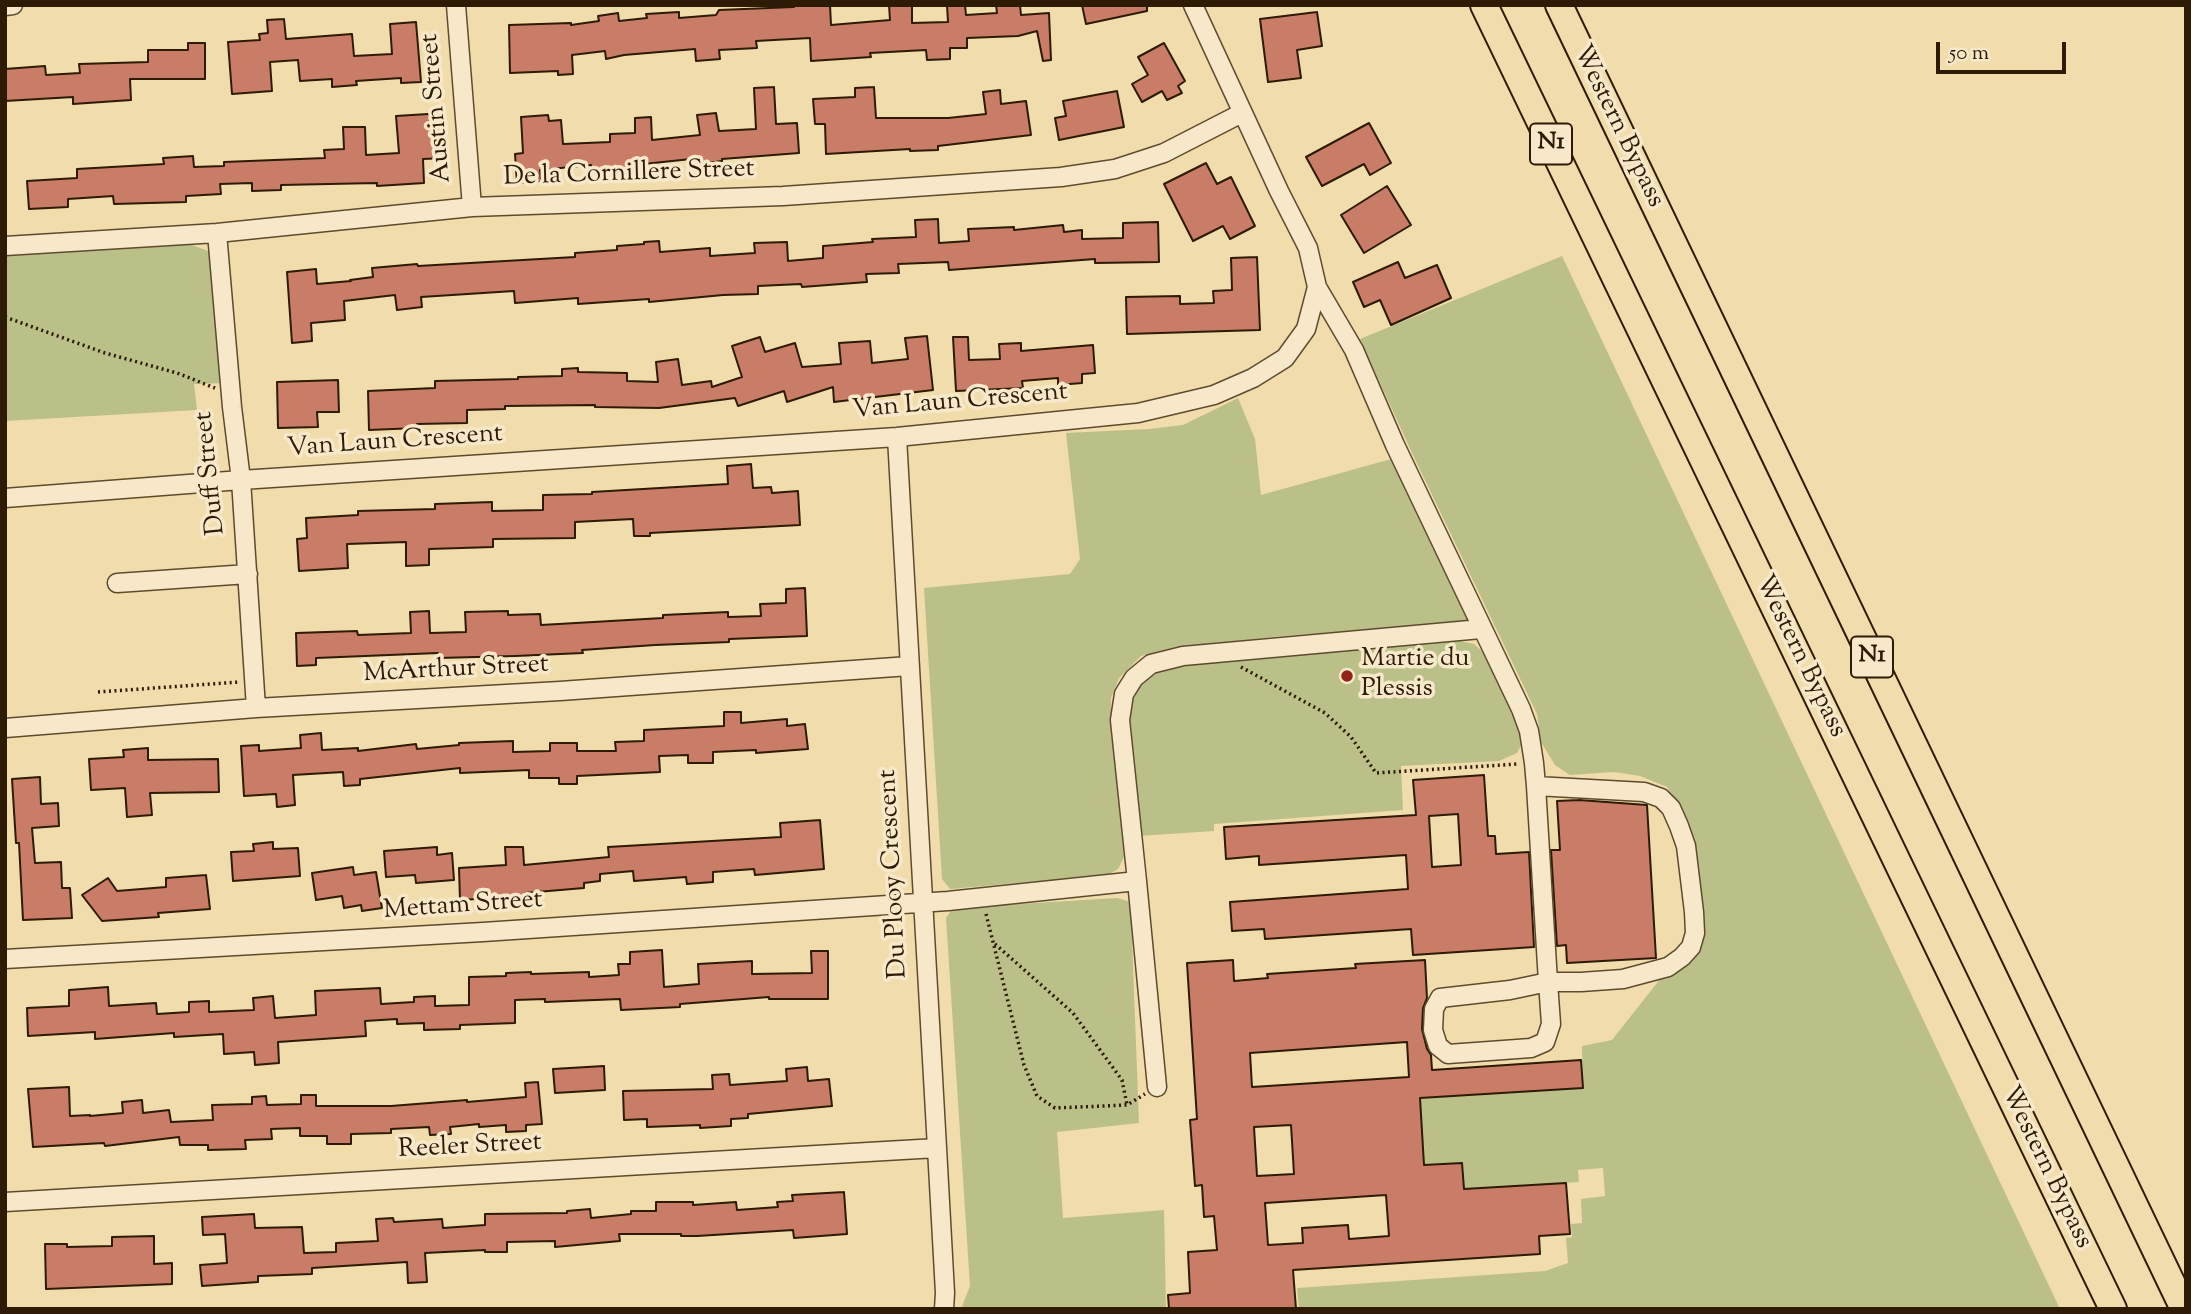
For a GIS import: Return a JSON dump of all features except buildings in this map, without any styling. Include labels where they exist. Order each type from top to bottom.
[{"type":"highway","name":"Western Bypass","points":[[1484,5],[2113,1309]]},
{"type":"highway","name":"Western Bypass","points":[[1559,5],[2184,1309]]},
{"type":"street","points":[[5,6],[13,5]]},
{"type":"street","name":"Austin Street","points":[[456,5],[472,207]]},
{"type":"street","name":"Van Laun Crescent","points":[[5,498],[897,437],[1138,413],[1214,395],[1253,378],[1285,358],[1306,330],[1317,287],[1308,248],[1193,5]]},
{"type":"street","name":"De la Cornillere Street","points":[[5,246],[217,233],[472,207],[783,196],[1061,177],[1115,169],[1164,153],[1242,113]]},
{"type":"street","name":"Duff Street","points":[[217,233],[241,480],[256,708]]},
{"type":"street","points":[[1317,287],[1354,350],[1395,445],[1529,731],[1536,786],[1548,982],[1551,1024],[1545,1042],[1531,1048],[1448,1054],[1438,1045],[1433,1030],[1434,1009],[1440,998],[1510,990],[1548,982],[1623,979],[1668,967],[1691,947],[1695,933],[1694,912],[1686,846],[1671,808],[1661,799],[1644,792],[1536,786]]},
{"type":"street","name":"Du Plooy Crescent","points":[[897,437],[944,1309]]},
{"type":"street","points":[[117,583],[248,574]]},
{"type":"street","points":[[1157,1087],[1120,720],[1124,694],[1134,678],[1151,664],[1183,656],[1481,629]]},
{"type":"street","name":"McArthur Street","points":[[5,728],[256,708],[560,691],[909,666]]},
{"type":"street","name":"Mettam Street","points":[[5,959],[469,933],[982,898],[1137,881]]},
{"type":"street","name":"Reeler Street","points":[[5,1202],[937,1148]]},
{"type":"path","points":[[5,317],[105,353],[177,373],[223,391],[232,407]]},
{"type":"path","points":[[1214,653],[1325,713],[1351,737],[1376,773],[1534,763]]},
{"type":"path","points":[[98,692],[254,681]]},
{"type":"path","points":[[982,898],[1024,1065],[1037,1096],[1055,1108],[1127,1105],[1157,1087]]},
{"type":"path","points":[[994,943],[1073,1013],[1122,1080],[1127,1105]]},
{"type":"green space","points":[[187,243],[211,252],[226,383],[194,384],[197,410],[5,421],[5,254]]},
{"type":"green space","points":[[1562,256],[2060,1309],[1299,1309],[1297,1288],[1545,1271],[1568,1263],[1566,1238],[1572,1237],[1571,1224],[1582,1223],[1581,1199],[1605,1196],[1603,1168],[1578,1170],[1579,1182],[1464,1189],[1462,1163],[1424,1165],[1420,1098],[1583,1087],[1582,1046],[1612,1040],[1668,969],[1699,941],[1704,918],[1697,857],[1684,814],[1667,787],[1640,776],[1614,772],[1570,775],[1555,765],[1541,742],[1537,714],[1360,339]]},
{"type":"green space","points":[[1238,398],[1255,439],[1261,495],[1395,458],[1474,621],[1272,637],[1169,649],[1141,656],[1119,678],[1111,698],[1124,857],[1118,869],[1108,875],[950,889],[942,879],[924,588],[1070,574],[1080,559],[1066,433],[1183,425]]},
{"type":"green space","points":[[1448,639],[1474,644],[1489,657],[1518,718],[1523,742],[1517,753],[1499,761],[1401,766],[1403,810],[1214,824],[1214,831],[1139,836],[1128,719],[1133,695],[1141,682],[1154,672],[1188,665]]},
{"type":"green space","points":[[1117,898],[1128,901],[1131,913],[1139,1123],[1057,1132],[1063,1218],[1164,1210],[1166,1309],[961,1309],[970,1286],[946,918],[953,908]]},
{"type":"place","name":"Martie du Plessis","points":[[1347,676]]}]
